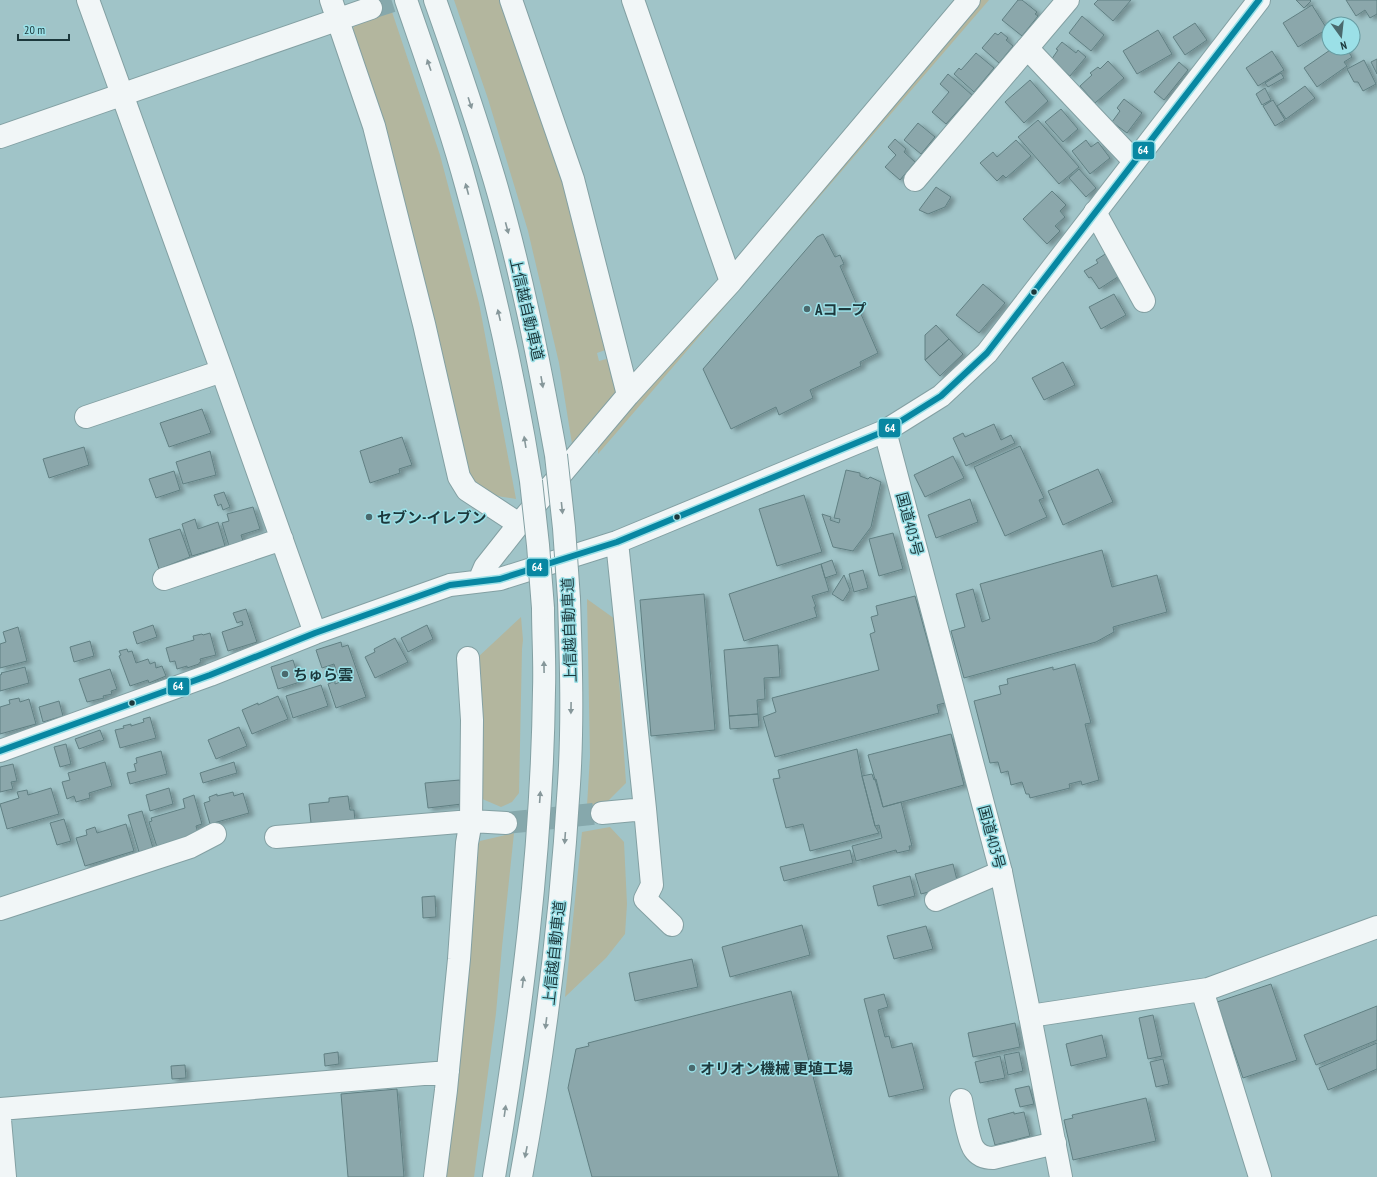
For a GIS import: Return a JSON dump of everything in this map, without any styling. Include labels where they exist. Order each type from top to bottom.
[{"type":"main road","points":[[88,0],[315,633]]},
{"type":"main road","name":"上信越自動車道","points":[[406,0],[436,87],[461,169],[490,278],[509,359],[531,481],[543,608],[544,697],[536,857],[516,1034],[494,1177]]},
{"type":"main road","name":"上信越自動車道","points":[[435,0],[463,81],[498,193],[518,268],[539,364],[556,455],[570,599],[571,693],[569,775],[564,861],[544,1034],[532,1118],[521,1177]]},
{"type":"main road","points":[[511,0],[573,179],[628,395]]},
{"type":"main road","points":[[633,0],[731,282]]},
{"type":"main road","points":[[479,581],[485,567],[518,524],[628,395],[731,282],[969,0]]},
{"type":"main road","points":[[916,180],[1068,0]]},
{"type":"main road","points":[[0,751],[210,675],[315,633],[450,585],[500,579],[617,542],[885,430],[941,396],[987,353],[1259,0]]},
{"type":"main road","points":[[0,137],[121,95],[335,10],[371,8]]},
{"type":"main road","points":[[335,10],[374,126],[424,324],[459,477],[467,490],[518,524]]},
{"type":"main road","points":[[1027,48],[1134,161]]},
{"type":"main road","points":[[1095,212],[1144,301]]},
{"type":"main road","points":[[86,417],[222,371]]},
{"type":"main road","name":"国道403号","points":[[885,430],[1001,872],[1061,1177]]},
{"type":"main road","points":[[164,579],[282,539]]},
{"type":"main road","points":[[617,542],[652,885],[645,899],[672,925]]},
{"type":"main road","points":[[435,1177],[448,1072],[459,959],[467,843],[471,821],[472,720],[468,658]]},
{"type":"main road","points":[[602,813],[645,809]]},
{"type":"main road","points":[[276,837],[471,821],[506,823]]},
{"type":"main road","points":[[0,909],[190,847],[215,834]]},
{"type":"main road","points":[[936,900],[1001,872]]},
{"type":"main road","points":[[1030,1016],[1208,989],[1377,927]]},
{"type":"main road","points":[[1202,990],[1260,1177]]},
{"type":"main road","points":[[0,1109],[448,1072]]},
{"type":"main road","points":[[961,1100],[972,1148],[986,1158],[993,1158],[1055,1144]]},
{"type":"main road","points":[[0,1120],[5,1177]]},
{"type":"green space","points":[[370,0],[388,0],[440,155],[479,303],[516,499],[488,493],[482,490],[477,485],[468,470],[464,459],[351,38],[354,25]]},
{"type":"green space","points":[[454,0],[504,0],[562,169],[608,349],[597,353],[599,361],[610,358],[619,398],[573,450],[559,363],[528,231],[488,99]]},
{"type":"green space","points":[[977,0],[989,0],[598,454],[598,447]]},
{"type":"green space","points":[[587,599],[615,619],[626,783],[607,802],[587,806],[590,756]]},
{"type":"green space","points":[[521,617],[523,640],[519,793],[512,802],[501,807],[480,798],[477,658]]},
{"type":"green space","points":[[610,827],[624,842],[627,904],[625,934],[606,958],[565,997],[582,832]]},
{"type":"green space","points":[[514,833],[496,1013],[474,1177],[442,1177],[475,853],[480,841]]},
{"type":"building","points":[[1018,0],[1022,0],[1037,12],[1035,14],[1038,16],[1022,36],[1002,20]]},
{"type":"building","points":[[1098,0],[1131,0],[1113,21],[1094,4]]},
{"type":"building","points":[[1296,0],[1310,0],[1311,1],[1304,8]]},
{"type":"building","points":[[1346,0],[1377,0],[1377,14],[1370,18],[1365,10],[1356,16]]},
{"type":"building","points":[[1312,5],[1321,19],[1321,33],[1298,47],[1283,23]]},
{"type":"building","points":[[1082,16],[1104,35],[1091,51],[1069,33]]},
{"type":"building","points":[[1195,23],[1207,40],[1185,55],[1173,37]]},
{"type":"building","points":[[1158,30],[1172,54],[1137,74],[1123,51]]},
{"type":"building","points":[[1001,32],[1008,38],[1006,40],[1013,46],[999,63],[982,48],[995,33],[998,35]]},
{"type":"building","points":[[1062,42],[1076,53],[1078,50],[1086,57],[1070,76],[1051,60],[1058,50],[1056,49]]},
{"type":"building","points":[[1272,51],[1284,70],[1258,86],[1246,68]]},
{"type":"building","points":[[976,53],[994,68],[974,92],[954,74],[959,68],[961,70]]},
{"type":"building","points":[[1321,56],[1352,57],[1344,62],[1347,66],[1317,87],[1304,68]]},
{"type":"building","points":[[1377,59],[1377,74],[1371,62]]},
{"type":"building","points":[[1364,60],[1376,84],[1363,91],[1358,82],[1354,82],[1347,69]]},
{"type":"building","points":[[1108,61],[1124,78],[1095,103],[1080,86],[1092,75],[1090,73],[1098,67],[1100,69]]},
{"type":"building","points":[[1179,62],[1188,70],[1164,100],[1154,92]]},
{"type":"building","points":[[1281,73],[1284,78],[1268,87],[1265,83]]},
{"type":"building","points":[[948,74],[972,95],[946,124],[932,112],[949,92],[940,84]]},
{"type":"building","points":[[1030,80],[1048,101],[1024,123],[1005,102]]},
{"type":"building","points":[[1305,86],[1315,98],[1286,119],[1277,106]]},
{"type":"building","points":[[1265,88],[1271,100],[1262,105],[1256,94]]},
{"type":"building","points":[[1124,99],[1142,113],[1127,133],[1112,122],[1120,111],[1117,108]]},
{"type":"building","points":[[1273,100],[1285,120],[1275,126],[1263,106]]},
{"type":"building","points":[[1061,109],[1078,129],[1063,142],[1045,122]]},
{"type":"building","points":[[1038,120],[1079,167],[1059,184],[1018,137]]},
{"type":"building","points":[[918,123],[935,137],[921,154],[904,140]]},
{"type":"building","points":[[895,139],[906,149],[904,152],[915,162],[900,180],[885,167],[896,155],[888,147]]},
{"type":"building","points":[[1016,140],[1031,156],[1006,178],[1003,175],[997,181],[980,163],[993,152],[997,157]]},
{"type":"building","points":[[1086,140],[1091,147],[1098,142],[1110,158],[1090,174],[1072,151]]},
{"type":"building","points":[[1079,169],[1096,188],[1086,197],[1069,178]]},
{"type":"building","points":[[936,187],[951,197],[945,207],[928,214],[919,210]]},
{"type":"building","points":[[1052,191],[1066,205],[1060,211],[1065,217],[1055,226],[1060,231],[1047,244],[1023,219]]},
{"type":"building","name":"Aコープ","points":[[823,234],[835,257],[840,255],[844,264],[840,266],[878,353],[860,362],[861,366],[810,390],[813,398],[779,415],[776,407],[731,429],[703,369],[817,237]]},
{"type":"building","points":[[1110,251],[1124,273],[1099,289],[1091,277],[1089,278],[1084,271],[1098,263],[1096,260]]},
{"type":"building","points":[[983,284],[1005,303],[979,333],[956,315]]},
{"type":"building","points":[[1114,294],[1126,315],[1101,329],[1089,307]]},
{"type":"building","points":[[936,325],[949,339],[925,360],[925,335]]},
{"type":"building","points":[[949,339],[963,354],[940,376],[925,360]]},
{"type":"building","points":[[1063,362],[1075,385],[1044,400],[1032,378]]},
{"type":"building","points":[[202,409],[211,433],[169,447],[160,423]]},
{"type":"building","points":[[994,424],[1001,440],[1011,435],[1015,443],[966,466],[953,438],[963,433],[965,437]]},
{"type":"building","name":"セブン-イレブン","points":[[402,437],[412,465],[399,469],[400,473],[370,483],[360,451]]},
{"type":"building","points":[[1020,446],[1044,498],[1039,500],[1047,517],[1005,536],[974,467]]},
{"type":"building","points":[[84,447],[89,465],[49,478],[43,459]]},
{"type":"building","points":[[210,451],[216,475],[183,484],[176,462]]},
{"type":"building","points":[[953,456],[964,478],[925,497],[914,475]]},
{"type":"building","points":[[1098,469],[1113,502],[1063,525],[1048,491]]},
{"type":"building","points":[[846,470],[860,473],[860,476],[868,479],[870,477],[881,482],[871,527],[853,551],[833,547],[822,514],[831,517],[830,520],[839,523],[840,519],[834,518]]},
{"type":"building","points":[[174,471],[180,490],[156,498],[149,479]]},
{"type":"building","points":[[224,492],[230,507],[223,510],[221,504],[218,506],[214,495]]},
{"type":"building","points":[[804,495],[822,552],[777,566],[759,509]]},
{"type":"building","points":[[970,499],[978,522],[936,538],[928,515]]},
{"type":"building","points":[[253,507],[260,529],[241,535],[243,541],[229,546],[222,523],[229,521],[227,514]]},
{"type":"building","points":[[195,519],[198,529],[218,522],[225,546],[192,556],[182,524]]},
{"type":"building","points":[[180,529],[190,557],[159,569],[149,539]]},
{"type":"building","points":[[893,533],[903,569],[879,576],[869,539]]},
{"type":"building","points":[[1102,550],[1112,587],[1157,575],[1167,612],[1113,627],[1114,632],[1096,642],[964,678],[951,631],[965,627],[956,594],[973,589],[982,622],[990,619],[980,584]]},
{"type":"building","points":[[832,560],[837,574],[825,578],[821,564]]},
{"type":"building","points":[[821,564],[829,591],[812,596],[816,607],[814,607],[817,617],[744,641],[729,594]]},
{"type":"building","points":[[863,570],[868,588],[854,592],[849,574]]},
{"type":"building","points":[[844,575],[850,590],[843,601],[832,594]]},
{"type":"building","points":[[704,594],[715,730],[651,736],[640,600]]},
{"type":"building","points":[[915,596],[945,703],[937,705],[939,713],[775,757],[763,717],[776,712],[772,698],[879,670],[870,634],[875,632],[871,617],[878,615],[876,606]]},
{"type":"building","points":[[246,609],[257,642],[228,651],[222,632],[243,625],[242,621],[237,623],[233,613]]},
{"type":"building","points":[[153,625],[157,637],[137,644],[133,632]]},
{"type":"building","points":[[427,625],[433,639],[408,652],[401,638]]},
{"type":"building","points":[[18,627],[27,661],[0,668],[0,644],[6,642],[3,632]]},
{"type":"building","points":[[210,633],[216,655],[200,659],[201,662],[199,664],[187,668],[187,666],[177,669],[175,661],[170,662],[166,648],[194,640],[193,636]]},
{"type":"building","points":[[395,638],[408,662],[375,678],[365,657],[375,652],[374,649]]},
{"type":"building","points":[[90,641],[94,656],[74,662],[70,647]]},
{"type":"building","points":[[341,642],[342,647],[348,645],[366,697],[336,708],[328,684],[335,681],[335,684],[340,682],[334,664],[322,668],[316,650]]},
{"type":"building","points":[[778,645],[780,677],[764,678],[765,699],[757,700],[758,714],[729,716],[724,650]]},
{"type":"building","points":[[127,649],[128,652],[132,651],[136,663],[148,659],[150,664],[155,662],[156,668],[162,666],[166,676],[149,683],[148,680],[130,686],[119,656],[121,655],[119,651]]},
{"type":"building","name":"ちゅら雲","points":[[293,660],[300,682],[278,689],[271,667]]},
{"type":"building","points":[[1075,664],[1091,723],[1085,724],[1099,780],[1082,785],[1081,781],[1069,784],[1070,788],[1030,798],[1029,794],[1026,794],[1022,782],[1011,785],[1008,771],[1001,773],[998,762],[990,763],[974,701],[1001,694],[999,686],[1008,684],[1007,679],[1053,667],[1053,670]]},
{"type":"building","points":[[25,667],[29,683],[0,691],[1,673]]},
{"type":"building","points":[[110,669],[117,689],[111,691],[112,694],[103,696],[104,698],[87,702],[79,679]]},
{"type":"building","points":[[321,685],[328,706],[293,718],[286,696]]},
{"type":"building","points":[[278,696],[288,719],[252,734],[242,710]]},
{"type":"building","points":[[19,698],[20,702],[29,699],[36,724],[0,734],[0,707],[10,704],[9,700]]},
{"type":"building","points":[[59,701],[63,716],[43,722],[39,707]]},
{"type":"building","points":[[758,714],[759,727],[730,729],[729,716]]},
{"type":"building","points":[[150,717],[156,738],[120,748],[115,730],[124,728],[123,726],[131,724],[131,726],[144,722],[143,719]]},
{"type":"building","points":[[239,727],[247,746],[216,759],[208,740]]},
{"type":"building","points":[[100,730],[104,740],[79,749],[75,739]]},
{"type":"building","points":[[951,734],[964,785],[883,807],[868,755]]},
{"type":"building","points":[[66,744],[71,764],[60,767],[54,747]]},
{"type":"building","points":[[857,749],[862,776],[875,826],[879,833],[810,851],[803,824],[786,828],[773,779],[780,778],[778,770]]},
{"type":"building","points":[[161,751],[167,774],[130,784],[127,773],[136,771],[134,764],[137,763],[136,758]]},
{"type":"building","points":[[105,762],[112,786],[89,793],[90,798],[76,802],[74,796],[67,799],[62,782],[70,780],[68,773]]},
{"type":"building","points":[[234,762],[237,773],[203,783],[200,773]]},
{"type":"building","points":[[13,764],[17,781],[11,782],[13,789],[0,792],[0,767]]},
{"type":"building","points":[[872,774],[874,780],[876,779],[883,807],[901,802],[912,846],[909,846],[910,850],[897,853],[896,850],[856,861],[852,846],[882,838],[879,825],[875,826],[862,776]]},
{"type":"building","points":[[460,780],[462,804],[428,808],[425,783]]},
{"type":"building","points":[[51,788],[59,814],[7,829],[0,804],[19,798],[17,792],[27,790],[28,795]]},
{"type":"building","points":[[169,788],[173,804],[150,811],[146,795]]},
{"type":"building","points":[[233,792],[234,796],[243,793],[249,813],[210,824],[204,803],[210,801],[209,797],[217,794],[217,796]]},
{"type":"building","points":[[194,795],[202,824],[196,826],[198,833],[157,847],[149,822],[152,821],[151,818],[185,808],[183,799]]},
{"type":"building","points":[[348,796],[350,810],[354,810],[355,821],[317,825],[317,823],[311,823],[309,804],[329,802],[329,798]]},
{"type":"building","points":[[142,811],[153,848],[139,852],[128,815]]},
{"type":"building","points":[[64,819],[71,841],[57,845],[50,823]]},
{"type":"building","points":[[126,824],[134,851],[85,866],[76,838],[87,835],[86,830],[95,827],[97,833]]},
{"type":"building","points":[[850,850],[853,863],[784,881],[780,867]]},
{"type":"building","points":[[953,864],[958,884],[921,894],[915,874]]},
{"type":"building","points":[[910,876],[915,896],[878,906],[873,886]]},
{"type":"building","points":[[435,896],[436,917],[423,918],[422,897]]},
{"type":"building","points":[[802,925],[810,955],[730,977],[722,947]]},
{"type":"building","points":[[926,926],[933,949],[894,959],[887,936]]},
{"type":"building","points":[[692,959],[698,987],[635,1001],[629,973]]},
{"type":"building","points":[[1271,984],[1297,1060],[1243,1078],[1217,1002]]},
{"type":"building","name":"オリオン機械 更埴工場","points":[[791,991],[839,1177],[592,1177],[568,1088],[576,1049],[589,1046],[588,1043]]},
{"type":"building","points":[[884,994],[888,1007],[878,1010],[885,1037],[889,1036],[892,1048],[912,1043],[924,1089],[889,1097],[864,999]]},
{"type":"building","points":[[1377,1006],[1377,1040],[1316,1065],[1304,1035]]},
{"type":"building","points":[[1153,1015],[1162,1056],[1148,1059],[1139,1018]]},
{"type":"building","points":[[1015,1023],[1020,1047],[973,1057],[968,1033]]},
{"type":"building","points":[[1102,1035],[1107,1057],[1071,1066],[1066,1044]]},
{"type":"building","points":[[1377,1043],[1377,1069],[1328,1090],[1319,1068]]},
{"type":"building","points":[[338,1052],[339,1064],[325,1066],[324,1054]]},
{"type":"building","points":[[1019,1052],[1023,1071],[1008,1075],[1004,1055]]},
{"type":"building","points":[[1000,1056],[1005,1078],[980,1083],[975,1062]]},
{"type":"building","points":[[1163,1059],[1169,1084],[1156,1087],[1150,1062]]},
{"type":"building","points":[[185,1065],[186,1078],[172,1079],[171,1066]]},
{"type":"building","points":[[1029,1086],[1034,1104],[1020,1107],[1015,1089]]},
{"type":"building","points":[[397,1089],[404,1177],[348,1177],[341,1094]]},
{"type":"building","points":[[1146,1098],[1156,1141],[1073,1160],[1064,1120],[1073,1118],[1072,1115]]},
{"type":"building","points":[[1014,1112],[1014,1114],[1024,1112],[1030,1136],[995,1145],[988,1119]]},
{"type":"tunnel","points":[[371,8],[396,0]]},
{"type":"tunnel","points":[[506,823],[602,813]]},
{"type":"transit line","name":"64","points":[[0,751],[210,675],[315,633],[450,585],[500,579],[617,542],[885,431],[941,396],[987,353],[1259,0]]},
{"type":"place","name":"Aコープ","points":[[807,309]]},
{"type":"place","name":"セブン-イレブン","points":[[369,517]]},
{"type":"place","name":"ちゅら雲","points":[[285,674]]},
{"type":"place","name":"オリオン機械 更埴工場","points":[[692,1068]]}]
